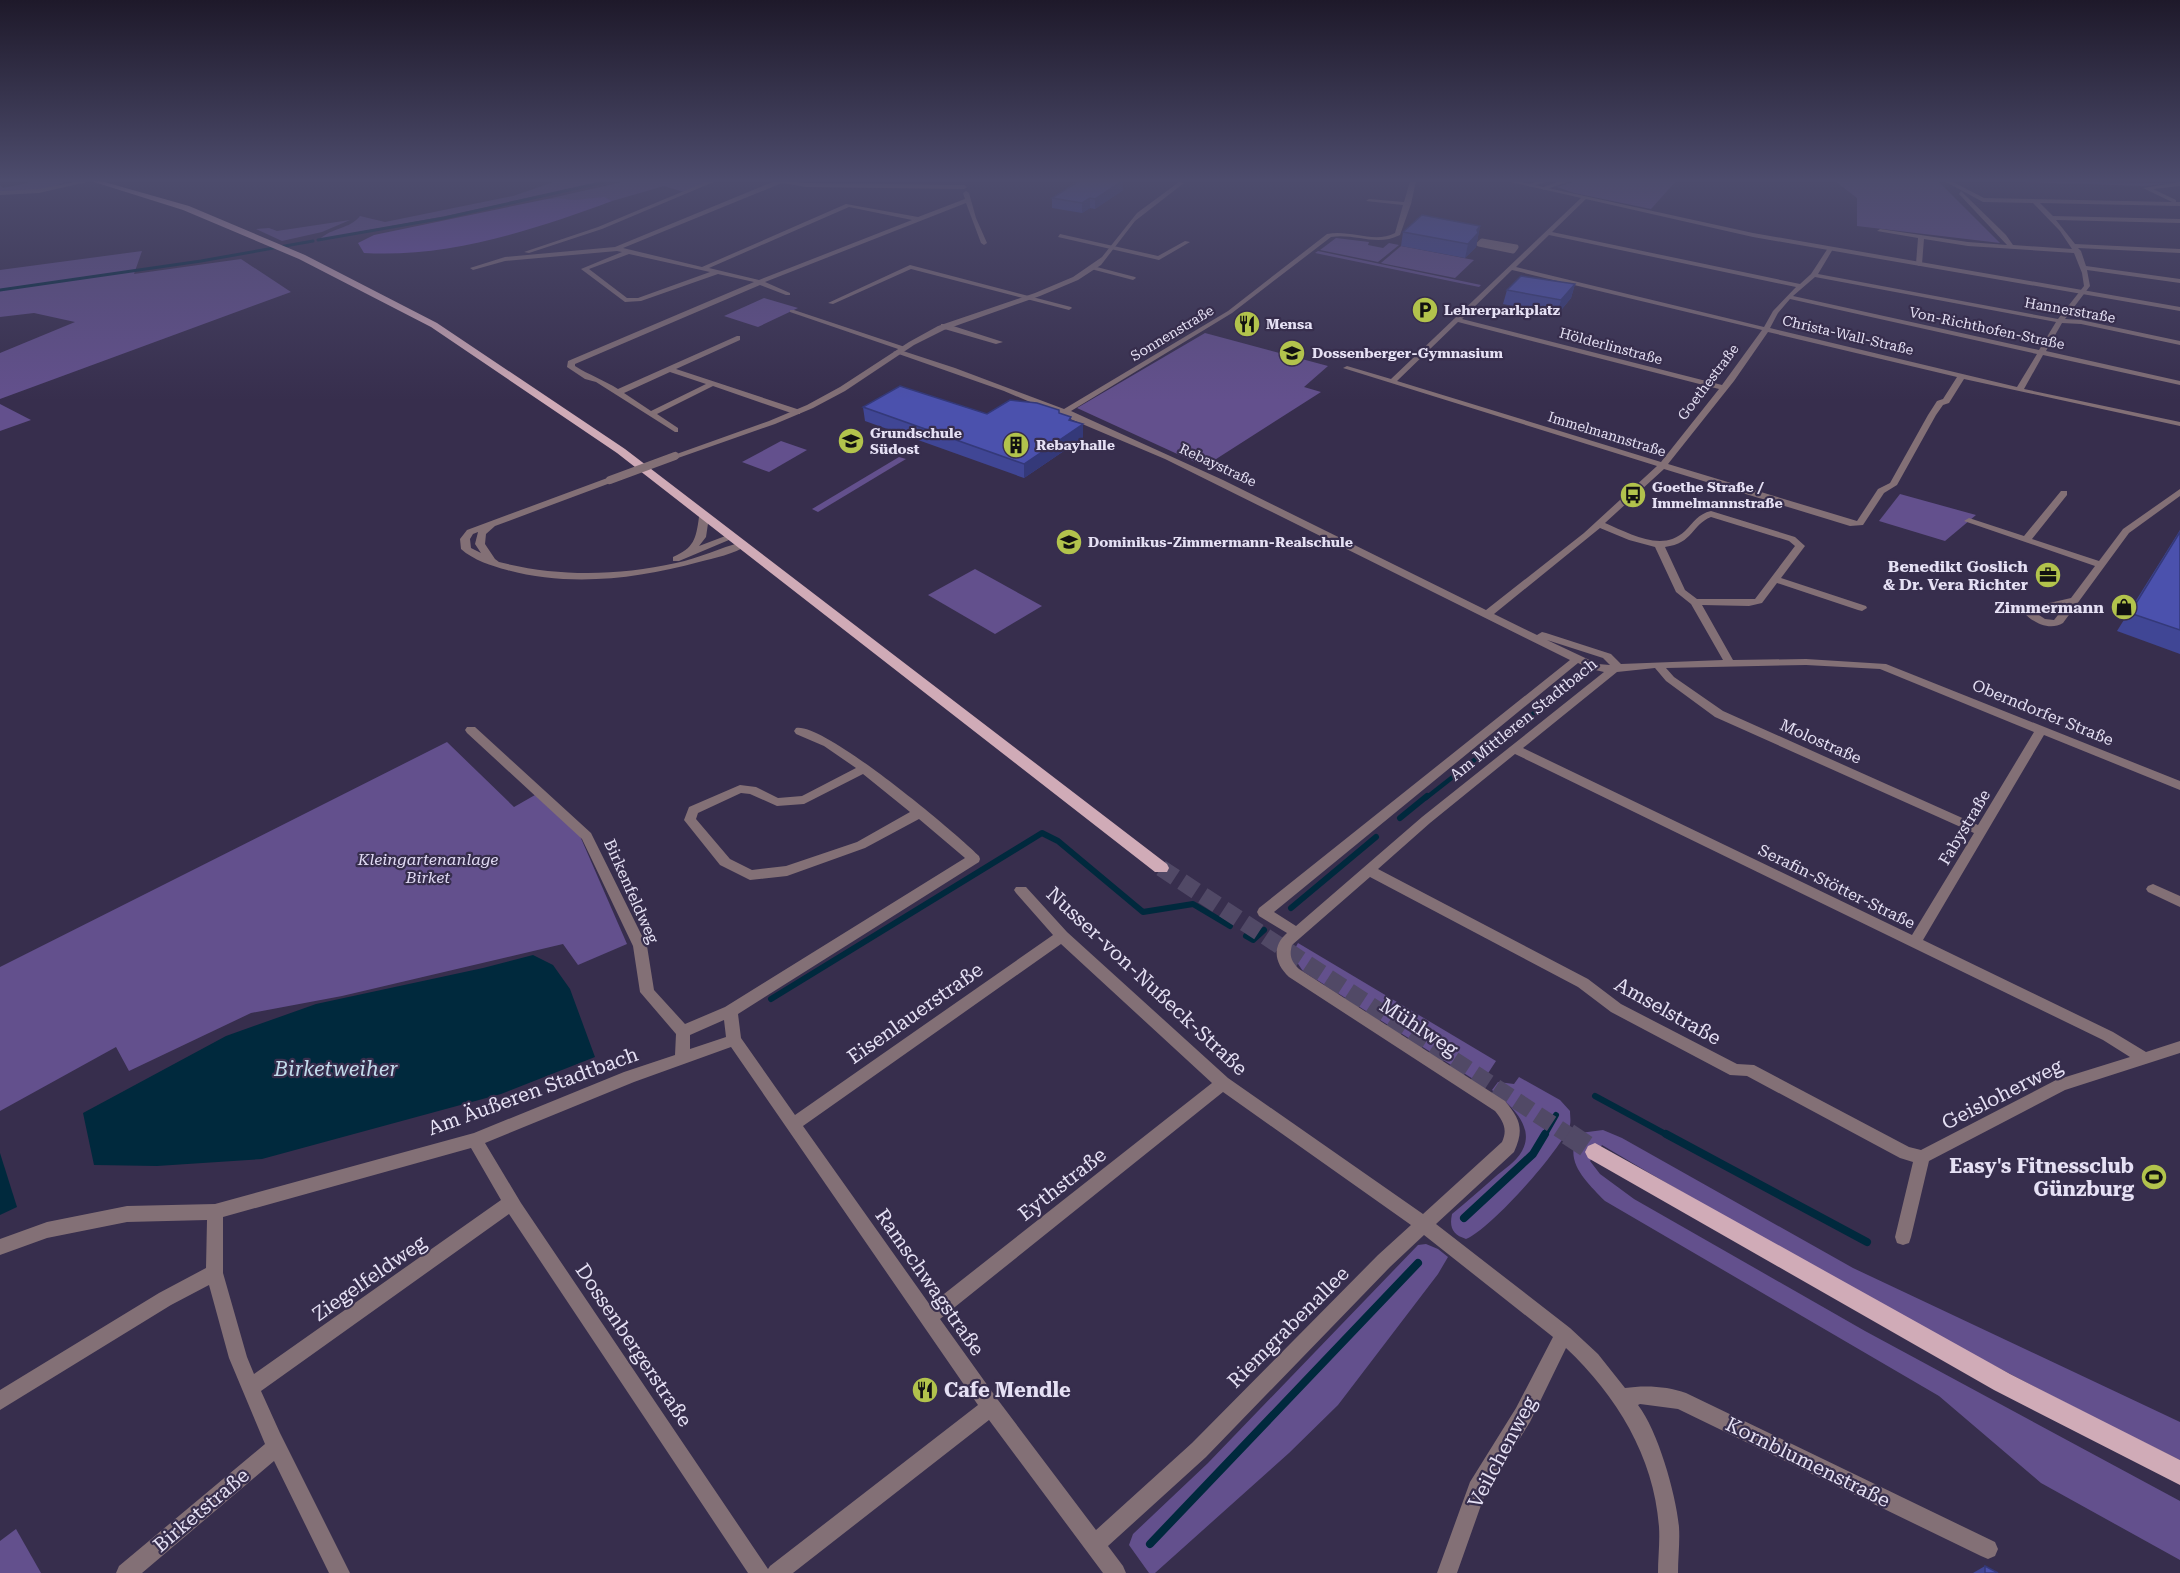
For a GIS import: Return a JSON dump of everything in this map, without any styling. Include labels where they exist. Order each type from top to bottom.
[{"type":"main road","points":[[298,254],[434,326],[587,426],[1161,868]]},
{"type":"main road","points":[[1595,1152],[2002,1382],[2180,1473]]},
{"type":"street","points":[[473,268],[519,254]]},
{"type":"street","points":[[505,259],[556,254]]},
{"type":"street","points":[[622,254],[584,269],[626,300],[632,301],[719,272]]},
{"type":"street","points":[[646,254],[759,282],[788,294]]},
{"type":"street","points":[[704,268],[735,254]]},
{"type":"street","points":[[675,430],[619,392],[571,367],[571,363],[759,282],[830,254]]},
{"type":"street","points":[[736,541],[720,554],[653,569],[602,577],[567,577],[523,570],[490,560],[466,549],[465,539],[470,532],[797,412],[845,388],[901,350],[944,326],[1061,285],[1093,268],[1108,254]]},
{"type":"street","points":[[1143,254],[1159,258],[1165,254]]},
{"type":"street","name":"Sonnenstraße","points":[[1064,412],[1230,312],[1304,254]]},
{"type":"street","points":[[1392,382],[1525,254]]},
{"type":"street","points":[[1650,254],[1801,286]]},
{"type":"street","name":"Goethestraße","points":[[1487,614],[1599,525],[1663,465],[1724,388],[1766,330],[1775,312],[1788,297],[1814,275],[1827,254]]},
{"type":"street","points":[[1862,254],[2180,309]]},
{"type":"street","points":[[1919,264],[1920,254]]},
{"type":"street","points":[[2019,390],[2060,321],[2087,286],[2086,268],[2079,254]]},
{"type":"street","points":[[831,303],[910,267],[1069,308]]},
{"type":"street","points":[[1093,268],[1133,278]]},
{"type":"street","name":"Christa-Wall-Straße","points":[[1511,268],[1745,322],[1766,330],[2019,390],[2180,424]]},
{"type":"street","points":[[2086,268],[2180,280]]},
{"type":"street","name":"Hannerstraße","points":[[1814,275],[2060,321],[2080,322],[2180,343]]},
{"type":"street","name":"Von-Richthofen-Straße","points":[[1788,297],[2180,383]]},
{"type":"street","name":"Rebaystraße","points":[[792,311],[1064,412],[1243,492],[1577,659],[1595,667],[1613,670],[1616,665],[1607,656],[1516,628]]},
{"type":"street","name":"Hölderlinstraße","points":[[1457,320],[1724,388]]},
{"type":"street","points":[[944,326],[999,342]]},
{"type":"street","points":[[619,392],[737,338]]},
{"type":"street","name":"Immelmannstraße","points":[[1347,368],[1846,521],[1860,523],[1881,491],[1893,485],[1932,415],[1946,401],[1962,376]]},
{"type":"street","points":[[670,369],[797,412]]},
{"type":"street","points":[[653,413],[713,383]]},
{"type":"street","points":[[2075,600],[2133,524],[2180,492]]},
{"type":"street","points":[[2026,540],[2064,493]]},
{"type":"street","points":[[1599,525],[1659,545],[1671,544],[1679,540],[1706,514],[1719,515],[1798,542],[1800,546],[1758,601],[1749,603],[1695,602]]},
{"type":"street","points":[[690,553],[701,537],[704,517]]},
{"type":"street","points":[[1969,521],[2100,566]]},
{"type":"street","points":[[490,560],[480,544],[482,533],[494,523]]},
{"type":"street","points":[[653,569],[690,553],[736,541]]},
{"type":"street","points":[[1659,545],[1681,592],[1695,602],[1730,664]]},
{"type":"street","points":[[1775,579],[1862,608]]},
{"type":"street","name":"Am Mittleren Stadtbach","points":[[1297,933],[1264,912],[1577,659]]},
{"type":"street","name":"Am Mittleren Stadtbach","points":[[1284,964],[1281,952],[1286,942],[1368,870],[1613,670],[1622,667],[1658,665],[1832,662],[1873,664],[1893,669]]},
{"type":"street","name":"Molostraße","points":[[1658,665],[1670,679],[1719,714],[1981,831]]},
{"type":"street","name":"Oberndorfer Straße","points":[[1893,669],[2180,786]]},
{"type":"street","name":"Birkenfeldweg","points":[[471,730],[587,836],[640,946],[647,992],[683,1032]]},
{"type":"street","name":"Fabystraße","points":[[1916,942],[2041,730]]},
{"type":"street","points":[[682,1058],[683,1032],[730,1011],[974,859],[958,842],[863,769],[816,736],[800,731]]},
{"type":"street","name":"Serafin-Stötter-Straße","points":[[1514,749],[2108,1036],[2144,1058]]},
{"type":"street","points":[[863,769],[804,800],[777,802],[752,790],[734,790],[693,810],[690,820],[725,862],[750,875],[787,871],[861,845],[919,813]]},
{"type":"street","name":"Amselstraße","points":[[1368,870],[1583,983],[1616,1008],[1649,1026],[1735,1070],[1749,1070],[1906,1153],[1922,1157]]},
{"type":"street","points":[[2153,889],[2180,902]]},
{"type":"street","name":"Nusser-von-Nußeck-Straße","points":[[1021,890],[1062,936],[1223,1083],[1423,1224]]},
{"type":"street","name":"Eisenlauerstraße","points":[[793,1125],[1062,936]]},
{"type":"street","name":"Mühlweg","points":[[1284,964],[1492,1100],[1509,1116],[1514,1126],[1513,1138]]},
{"type":"street","points":[[730,1011],[734,1041]]},
{"type":"street","name":"Ramschwagstraße","points":[[734,1041],[991,1407],[1116,1573]]},
{"type":"street","name":"Am Äußeren Stadtbach","points":[[0,1247],[46,1230],[127,1214],[215,1212],[475,1140],[682,1058],[734,1041]]},
{"type":"street","name":"Geisloherweg","points":[[1922,1157],[2061,1085],[2180,1047]]},
{"type":"street","name":"Eythstraße","points":[[928,1317],[1223,1083]]},
{"type":"street","name":"Riemgrabenallee","points":[[1094,1546],[1199,1450],[1384,1261],[1508,1147],[1513,1138]]},
{"type":"street","name":"Dossenbergerstraße","points":[[475,1140],[512,1202],[760,1573]]},
{"type":"street","points":[[1903,1237],[1922,1157]]},
{"type":"street","name":"Ziegelfeldweg","points":[[250,1388],[512,1202]]},
{"type":"street","points":[[215,1212],[214,1273],[238,1358],[276,1446],[340,1573]]},
{"type":"street","points":[[1423,1224],[1564,1334],[1592,1360],[1634,1415],[1651,1452],[1662,1487],[1669,1527],[1668,1573]]},
{"type":"street","points":[[0,1401],[115,1330],[214,1273]]},
{"type":"street","name":"Veilchenweg","points":[[1447,1573],[1477,1490],[1523,1415],[1564,1334]]},
{"type":"street","name":"Kornblumenstraße","points":[[1622,1398],[1640,1395],[1679,1400],[1988,1549]]},
{"type":"street","points":[[777,1573],[991,1407]]},
{"type":"street","name":"Birketstraße","points":[[126,1573],[276,1446]]},
{"type":"green space","points":[[117,254],[141,254],[134,274],[241,259],[291,292],[0,399],[0,353],[75,322],[34,313],[0,317],[0,270]]},
{"type":"green space","points":[[1322,254],[1334,254],[1481,285],[1479,287]]},
{"type":"green space","points":[[1341,254],[1387,254],[1378,262]]},
{"type":"green space","points":[[1391,254],[1445,254],[1474,260],[1455,278],[1381,263]]},
{"type":"green space","points":[[764,298],[798,308],[758,327],[724,316]]},
{"type":"green space","points":[[1205,333],[1328,366],[1304,387],[1321,392],[1213,461],[1197,463],[1077,408]]},
{"type":"green space","points":[[0,404],[31,420],[0,431]]},
{"type":"green space","points":[[781,441],[807,450],[769,472],[742,462]]},
{"type":"green space","points":[[899,457],[906,459],[818,512],[812,509]]},
{"type":"green space","points":[[1900,494],[1976,515],[1945,541],[1879,521]]},
{"type":"green space","points":[[975,569],[1042,606],[995,634],[928,595]]},
{"type":"green space","name":"Kleingartenanlage Birket","points":[[447,742],[514,807],[535,795],[580,836],[627,944],[578,965],[563,944],[342,996],[251,1013],[129,1071],[116,1047],[0,1111],[0,967]]},
{"type":"green space","points":[[1298,943],[1496,1061],[1481,1084],[1303,971],[1295,957]]},
{"type":"green space","points":[[1519,1077],[1560,1100],[1570,1111],[1570,1125],[1554,1152],[1524,1188],[1491,1221],[1466,1239],[1453,1230],[1452,1214],[1513,1162],[1522,1151],[1525,1142],[1526,1133],[1519,1116],[1492,1090],[1498,1082],[1514,1084]]},
{"type":"green space","points":[[1603,1130],[1622,1138],[1853,1268],[2180,1422],[2180,1460],[1960,1348],[1744,1228],[1602,1145],[1590,1161],[1600,1174],[1634,1199],[1865,1331],[2180,1501],[2180,1560],[2041,1483],[1939,1396],[1605,1201],[1584,1178],[1573,1152],[1580,1133]]},
{"type":"green space","points":[[1426,1244],[1438,1249],[1448,1257],[1438,1274],[1338,1405],[1289,1453],[1155,1573],[1149,1573],[1129,1545],[1133,1534],[1208,1463],[1418,1245]]},
{"type":"green space","points":[[16,1529],[41,1573],[0,1573],[0,1541]]},
{"type":"water","name":"Birketweiher","points":[[533,955],[553,965],[570,989],[595,1057],[501,1094],[262,1159],[157,1166],[94,1165],[83,1113],[226,1036],[316,1004]]},
{"type":"water","points":[[0,1153],[17,1207],[0,1215]]},
{"type":"building","points":[[1521,276],[1575,284],[1561,300],[1507,290]]},
{"type":"building","points":[[900,386],[987,414],[1010,400],[1037,403],[1059,410],[1059,413],[1071,417],[1069,420],[1083,424],[1024,464],[863,407]]},
{"type":"building","points":[[2180,532],[2180,630],[2130,613]]},
{"type":"building","points":[[1985,1566],[1998,1573],[1985,1573]]},
{"type":"waterway","points":[[0,290],[238,254]]},
{"type":"waterway","points":[[1426,798],[1580,677]]},
{"type":"waterway","points":[[1400,818],[1427,796]]},
{"type":"waterway","points":[[771,999],[1042,833],[1058,841],[1143,912],[1193,904],[1230,926]]},
{"type":"waterway","points":[[1291,908],[1376,837]]},
{"type":"waterway","points":[[1246,936],[1253,940],[1264,930]]},
{"type":"waterway","points":[[1595,1096],[1669,1136]]},
{"type":"waterway","points":[[1544,1136],[1556,1115]]},
{"type":"waterway","points":[[1464,1218],[1533,1154],[1545,1134]]},
{"type":"waterway","points":[[1666,1134],[1867,1242]]},
{"type":"waterway","points":[[1150,1544],[1418,1263]]},
{"type":"tunnel","points":[[1161,868],[1570,1136]]},
{"type":"tunnel","points":[[1568,1134],[1595,1152]]},
{"type":"place","name":"Lehrerparkplatz","points":[[1425,310]]},
{"type":"place","name":"Mensa","points":[[1247,324]]},
{"type":"place","name":"Dossenberger-Gymnasium","points":[[1292,353]]},
{"type":"place","name":"Grundschule Südost","points":[[851,441]]},
{"type":"place","name":"Rebayhalle","points":[[1016,445]]},
{"type":"place","name":"Goethe Straße / Immelmannstraße","points":[[1633,495]]},
{"type":"place","name":"Dominikus-Zimmermann-Realschule","points":[[1069,542]]},
{"type":"place","name":"Benedikt Goslich & Dr. Vera Richter","points":[[2048,575]]},
{"type":"place","name":"Zimmermann","points":[[2124,607]]},
{"type":"place","name":"Easy's Fitnessclub Günzburg","points":[[2154,1177]]},
{"type":"place","name":"Cafe Mendle","points":[[925,1390]]}]
